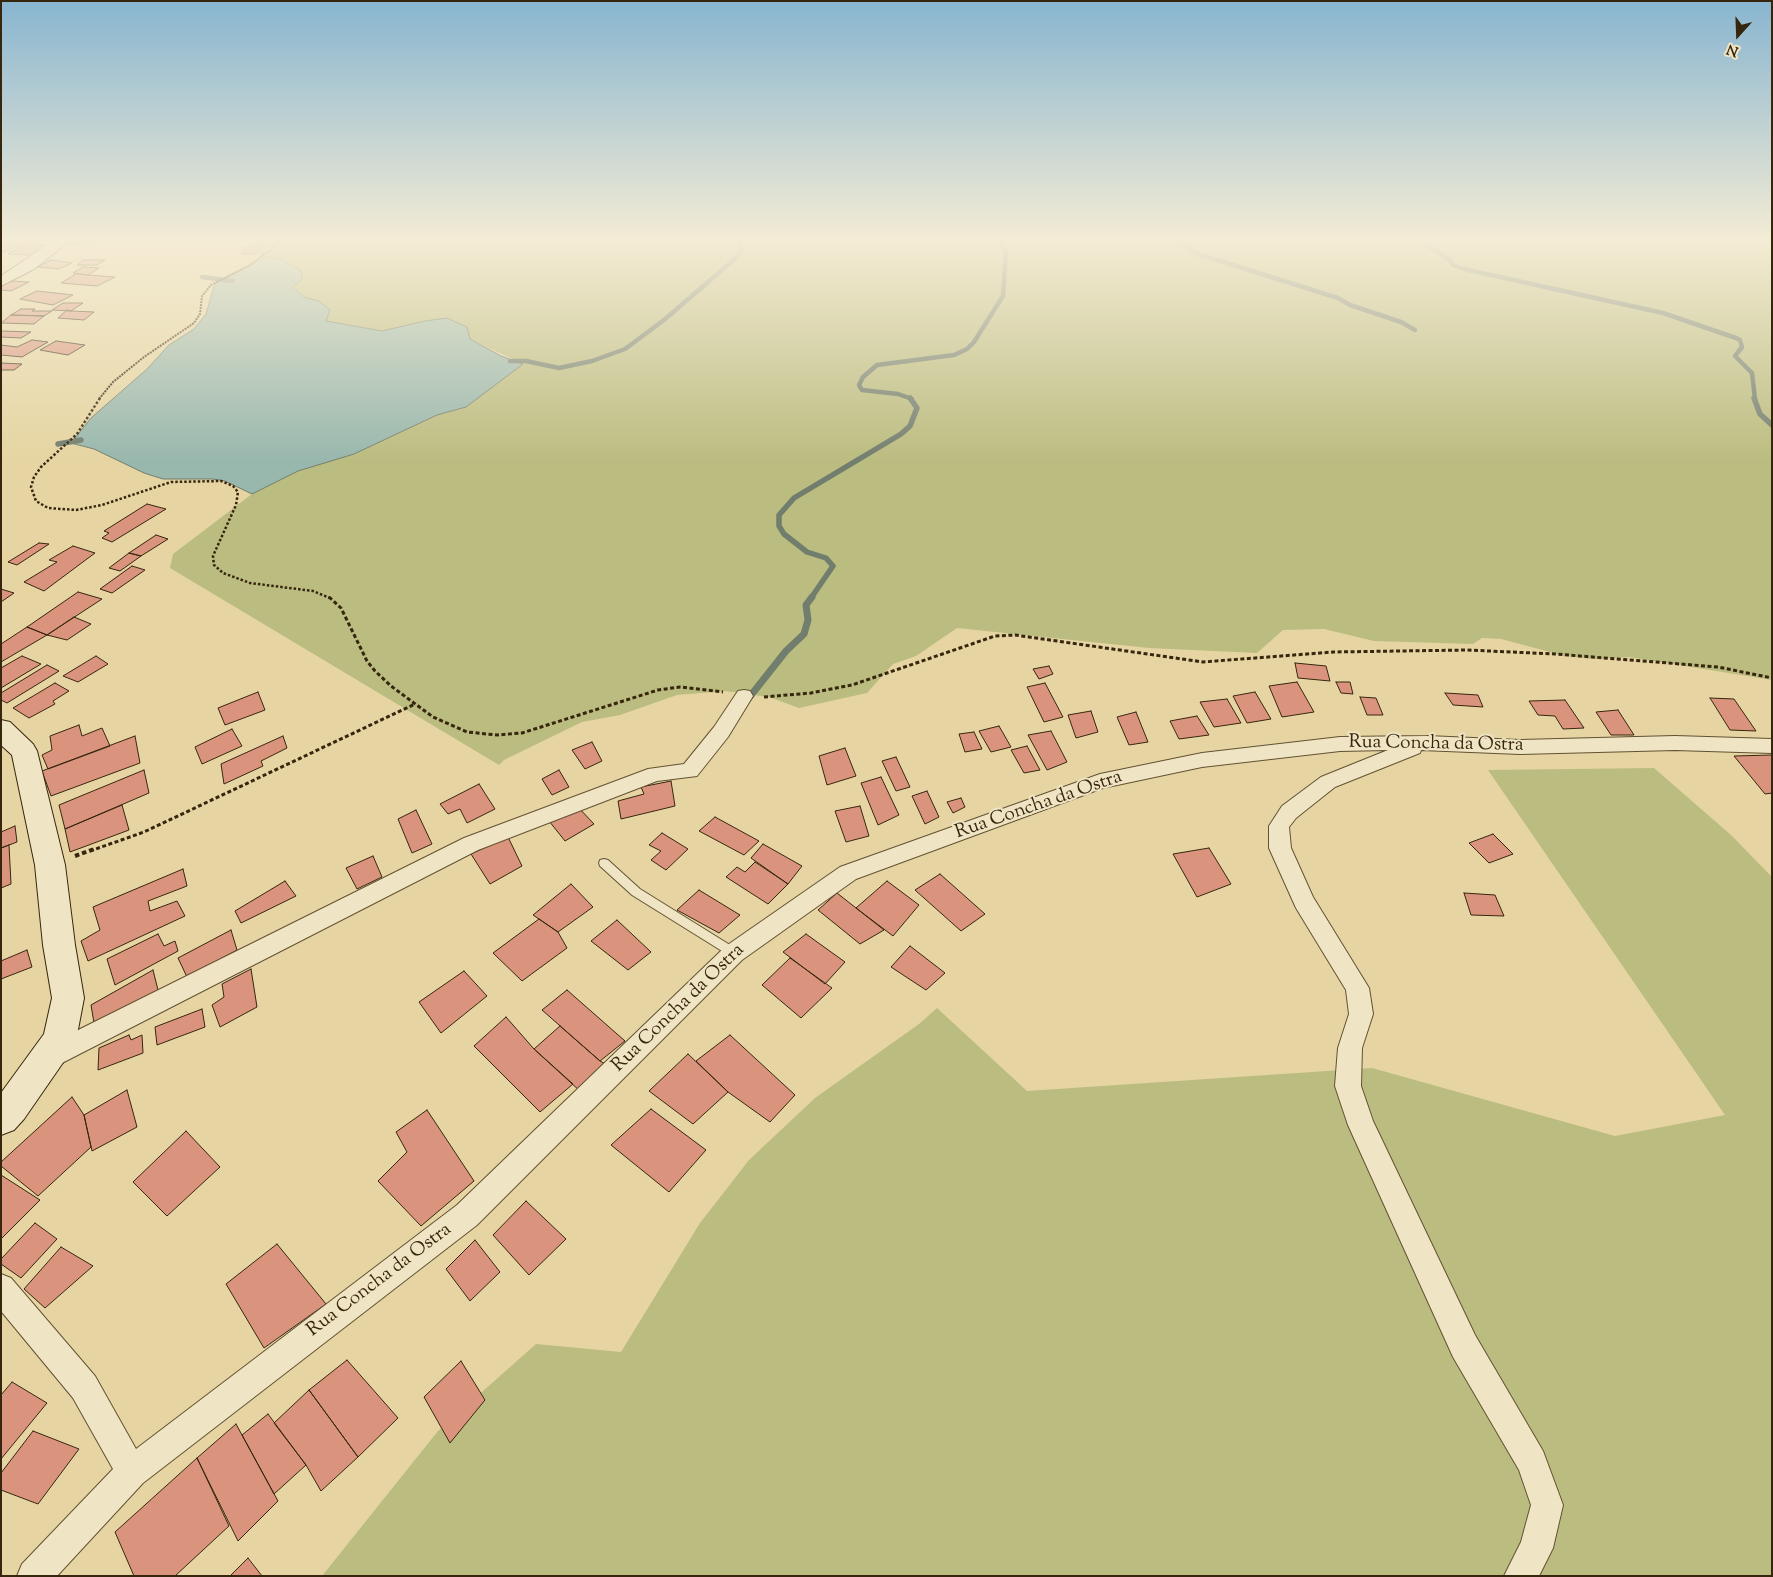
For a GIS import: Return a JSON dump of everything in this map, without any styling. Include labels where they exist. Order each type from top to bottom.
[{"type":"street","points":[[47,1058],[471,844],[654,774],[690,772],[721,732],[744,696]]},
{"type":"street","points":[[1,729],[24,751],[50,865],[59,946],[68,998],[59,1040],[12,1107],[1,1118]]},
{"type":"street","name":"Rua Concha da Ostra","points":[[34,1576],[132,1472],[467,1215],[734,953],[848,873],[1100,781],[1202,760],[1340,744],[1427,743],[1520,747],[1675,742],[1772,746]]},
{"type":"street","points":[[1427,743],[1328,782],[1289,812],[1279,826],[1280,848],[1304,902],[1357,988],[1361,1014],[1350,1048],[1348,1086],[1361,1125],[1464,1346],[1532,1462],[1546,1505],[1536,1548],[1521,1576]]},
{"type":"street","points":[[1,1288],[84,1387],[132,1472]]},
{"type":"lane","points":[[604,863],[636,892],[734,953]]},
{"type":"path","points":[[200,315],[194,323],[144,357],[113,382],[102,394],[78,434],[41,467],[34,476],[31,487],[36,501],[41,505],[61,510],[76,510],[102,505],[171,482],[205,480],[233,486],[238,492],[236,505],[216,547],[213,556],[214,565],[223,573],[242,580],[327,595],[342,608],[367,661],[375,671],[415,704],[450,725],[467,732],[497,735],[522,732],[554,724],[658,690],[680,688],[717,690],[744,696],[775,698],[852,686],[994,636],[1015,635],[1203,662],[1350,651],[1477,651],[1555,654],[1718,667],[1772,678]]},
{"type":"path","points":[[50,865],[144,832],[415,704]]},
{"type":"green space","points":[[324,315],[1772,315],[1772,680],[1629,657],[1595,659],[1565,656],[1501,639],[1482,638],[1473,644],[1374,641],[1324,629],[1283,630],[1257,653],[1149,648],[957,628],[916,656],[893,664],[867,693],[799,708],[769,697],[725,691],[677,695],[620,715],[582,722],[504,760],[499,765],[170,568],[173,554],[252,494],[298,471],[354,454],[437,415],[466,407],[523,364],[470,339],[467,326],[425,321],[382,331],[326,321]]},
{"type":"green space","points":[[1654,768],[1731,835],[1772,877],[1772,1576],[322,1576],[438,1431],[536,1344],[621,1352],[700,1223],[749,1160],[815,1098],[919,1024],[937,1008],[1027,1091],[1372,1068],[1615,1136],[1725,1115],[1488,770]]},
{"type":"water","points":[[206,315],[328,315],[326,321],[382,331],[447,318],[467,327],[470,339],[501,356],[523,364],[466,407],[437,415],[354,454],[298,471],[252,494],[225,481],[212,479],[163,479],[144,473],[94,449],[71,443],[91,418],[147,369],[169,345],[194,329]]},
{"type":"building","points":[[11,315],[44,316],[34,324],[1,323]]},
{"type":"building","points":[[12,315],[46,315],[44,316]]},
{"type":"building","points":[[62,315],[91,315],[84,320],[58,318]]},
{"type":"building","points":[[1,331],[31,332],[21,338],[1,337]]},
{"type":"building","points":[[32,340],[48,342],[22,357],[1,355],[1,345],[17,347]]},
{"type":"building","points":[[56,341],[85,345],[68,355],[40,350]]},
{"type":"building","points":[[1,363],[22,364],[14,370],[1,370]]},
{"type":"building","points":[[147,504],[166,509],[112,542],[102,538],[109,533],[104,531]]},
{"type":"building","points":[[156,535],[168,539],[141,556],[129,553]]},
{"type":"building","points":[[39,543],[49,544],[17,565],[8,562]]},
{"type":"building","points":[[73,546],[95,553],[44,591],[24,582],[57,562],[49,560]]},
{"type":"building","points":[[129,553],[141,556],[120,571],[109,568]]},
{"type":"building","points":[[132,566],[145,570],[112,593],[100,589]]},
{"type":"building","points":[[1,589],[14,593],[1,602]]},
{"type":"building","points":[[78,592],[102,599],[47,635],[27,627]]},
{"type":"building","points":[[74,617],[91,624],[67,640],[47,635]]},
{"type":"building","points":[[27,627],[47,635],[1,662],[1,644]]},
{"type":"building","points":[[22,656],[41,664],[1,688],[1,668]]},
{"type":"building","points":[[96,656],[108,664],[78,682],[63,676]]},
{"type":"building","points":[[1295,663],[1326,666],[1330,681],[1298,678]]},
{"type":"building","points":[[47,665],[59,671],[7,703],[1,700],[1,693]]},
{"type":"building","points":[[1049,666],[1053,674],[1039,679],[1033,669]]},
{"type":"building","points":[[1297,682],[1314,712],[1282,717],[1269,686]]},
{"type":"building","points":[[1336,682],[1350,682],[1353,694],[1341,693]]},
{"type":"building","points":[[55,683],[69,691],[53,701],[55,704],[29,718],[13,708]]},
{"type":"building","points":[[1045,683],[1063,717],[1044,722],[1027,687]]},
{"type":"building","points":[[258,692],[265,710],[225,725],[218,708]]},
{"type":"building","points":[[1255,692],[1271,719],[1247,723],[1233,696]]},
{"type":"building","points":[[1445,693],[1478,695],[1483,707],[1453,705]]},
{"type":"building","points":[[1360,697],[1376,698],[1383,715],[1367,715]]},
{"type":"building","points":[[1710,698],[1734,699],[1756,731],[1730,730]]},
{"type":"building","points":[[1227,699],[1241,723],[1214,727],[1200,702]]},
{"type":"building","points":[[1565,700],[1584,728],[1563,729],[1555,716],[1538,715],[1529,701]]},
{"type":"building","points":[[1618,710],[1634,735],[1611,735],[1596,712]]},
{"type":"building","points":[[1091,711],[1098,732],[1076,738],[1068,715]]},
{"type":"building","points":[[1136,712],[1148,742],[1129,745],[1117,717]]},
{"type":"building","points":[[1197,716],[1209,735],[1179,739],[1170,721]]},
{"type":"building","points":[[79,725],[82,736],[102,728],[110,746],[48,769],[42,755],[52,750],[50,736]]},
{"type":"building","points":[[999,726],[1011,747],[991,752],[979,731]]},
{"type":"building","points":[[232,729],[242,746],[202,764],[195,747]]},
{"type":"building","points":[[1051,731],[1067,762],[1047,770],[1028,735]]},
{"type":"building","points":[[974,732],[982,749],[965,752],[959,734]]},
{"type":"building","points":[[135,736],[140,763],[51,796],[42,771]]},
{"type":"building","points":[[283,736],[287,748],[261,761],[263,766],[224,784],[221,764]]},
{"type":"building","points":[[592,742],[602,761],[585,769],[572,750]]},
{"type":"building","points":[[1027,746],[1040,770],[1024,773],[1011,750]]},
{"type":"building","points":[[845,748],[856,776],[827,785],[819,756]]},
{"type":"building","points":[[1772,755],[1772,793],[1765,794],[1734,756]]},
{"type":"building","points":[[896,757],[910,787],[896,791],[882,761]]},
{"type":"building","points":[[144,770],[149,793],[65,829],[59,805]]},
{"type":"building","points":[[559,770],[569,787],[552,795],[542,779]]},
{"type":"building","points":[[881,777],[899,815],[878,825],[861,783]]},
{"type":"building","points":[[671,781],[675,806],[621,819],[618,801],[644,794],[641,787]]},
{"type":"building","points":[[479,784],[495,809],[467,823],[460,809],[448,814],[440,804]]},
{"type":"building","points":[[927,791],[939,817],[925,824],[912,796]]},
{"type":"building","points":[[961,798],[965,807],[953,813],[947,802]]},
{"type":"building","points":[[122,805],[129,830],[70,852],[65,829]]},
{"type":"building","points":[[577,806],[594,824],[565,841],[549,821]]},
{"type":"building","points":[[860,806],[869,836],[846,842],[835,811]]},
{"type":"building","points":[[416,810],[432,844],[412,853],[398,819]]},
{"type":"building","points":[[715,817],[759,841],[744,855],[699,831]]},
{"type":"building","points":[[15,826],[17,842],[1,848],[1,832]]},
{"type":"building","points":[[662,833],[688,849],[666,870],[651,860],[661,851],[649,845]]},
{"type":"building","points":[[1493,834],[1513,854],[1489,863],[1469,843]]},
{"type":"building","points":[[508,837],[522,866],[490,884],[471,854]]},
{"type":"building","points":[[763,844],[802,866],[788,884],[751,858]]},
{"type":"building","points":[[9,845],[11,884],[1,888],[1,848]]},
{"type":"building","points":[[1209,848],[1231,884],[1197,897],[1173,854]]},
{"type":"building","points":[[373,856],[382,877],[357,889],[346,868]]},
{"type":"building","points":[[755,862],[788,884],[768,904],[726,877],[737,867],[745,872]]},
{"type":"building","points":[[183,869],[187,886],[148,901],[150,911],[177,901],[185,916],[88,961],[81,941],[100,930],[93,907]]},
{"type":"building","points":[[940,874],[985,914],[961,931],[915,890]]},
{"type":"building","points":[[285,881],[296,896],[241,923],[235,911]]},
{"type":"building","points":[[887,881],[919,905],[893,936],[856,908]]},
{"type":"building","points":[[571,884],[593,907],[558,932],[533,915]]},
{"type":"building","points":[[699,890],[740,915],[719,933],[677,910]]},
{"type":"building","points":[[837,893],[884,930],[860,944],[818,910]]},
{"type":"building","points":[[1464,893],[1495,895],[1504,916],[1471,915]]},
{"type":"building","points":[[539,919],[558,932],[567,948],[522,981],[493,953]]},
{"type":"building","points":[[617,920],[651,952],[628,970],[591,941]]},
{"type":"building","points":[[231,930],[237,950],[187,977],[178,958]]},
{"type":"building","points":[[158,934],[164,946],[175,941],[178,951],[115,985],[107,959]]},
{"type":"building","points":[[806,934],[845,962],[825,984],[783,952]]},
{"type":"building","points":[[910,946],[945,973],[926,990],[891,967]]},
{"type":"building","points":[[27,950],[32,967],[1,979],[1,961]]},
{"type":"building","points":[[790,958],[832,988],[801,1018],[762,985]]},
{"type":"building","points":[[251,969],[257,1007],[220,1027],[212,1005],[224,997],[222,984]]},
{"type":"building","points":[[153,970],[160,998],[95,1029],[91,1005]]},
{"type":"building","points":[[464,971],[487,996],[441,1033],[419,1002]]},
{"type":"building","points":[[567,990],[625,1041],[600,1061],[542,1010]]},
{"type":"building","points":[[202,1009],[205,1027],[157,1045],[155,1027]]},
{"type":"building","points":[[506,1017],[534,1049],[573,1084],[540,1112],[474,1046]]},
{"type":"building","points":[[560,1026],[600,1061],[609,1066],[581,1092],[534,1049]]},
{"type":"building","points":[[129,1035],[131,1040],[142,1035],[143,1053],[98,1070],[99,1048]]},
{"type":"building","points":[[730,1035],[795,1095],[770,1122],[728,1092],[696,1061]]},
{"type":"building","points":[[688,1054],[728,1092],[693,1124],[649,1091]]},
{"type":"building","points":[[127,1090],[137,1127],[92,1151],[84,1115]]},
{"type":"building","points":[[72,1097],[84,1115],[91,1147],[38,1196],[1,1166],[1,1162]]},
{"type":"building","points":[[651,1109],[706,1150],[669,1192],[611,1145]]},
{"type":"building","points":[[427,1110],[474,1181],[421,1226],[378,1181],[407,1152],[396,1132]]},
{"type":"building","points":[[186,1131],[220,1167],[167,1216],[133,1182]]},
{"type":"building","points":[[1,1175],[40,1200],[1,1239]]},
{"type":"building","points":[[526,1201],[566,1239],[529,1275],[493,1235]]},
{"type":"building","points":[[35,1223],[57,1239],[21,1278],[1,1264],[1,1259]]},
{"type":"building","points":[[475,1240],[500,1272],[470,1301],[446,1269]]},
{"type":"building","points":[[277,1244],[326,1304],[264,1348],[226,1284]]},
{"type":"building","points":[[61,1247],[93,1266],[45,1308],[24,1289]]},
{"type":"building","points":[[347,1360],[398,1418],[358,1457],[309,1390]]},
{"type":"building","points":[[461,1361],[485,1400],[450,1443],[424,1397]]},
{"type":"building","points":[[12,1382],[47,1403],[1,1459],[1,1395]]},
{"type":"building","points":[[309,1390],[358,1457],[321,1491],[306,1465],[274,1423]]},
{"type":"building","points":[[268,1414],[306,1465],[274,1494],[242,1435]]},
{"type":"building","points":[[236,1424],[278,1501],[238,1541],[197,1458]]},
{"type":"building","points":[[33,1431],[79,1449],[38,1504],[1,1490],[1,1473]]},
{"type":"building","points":[[197,1458],[229,1526],[175,1576],[134,1576],[115,1532]]},
{"type":"building","points":[[248,1558],[262,1576],[230,1576]]},
{"type":"waterway","points":[[510,361],[526,361],[559,368],[592,361],[625,349],[670,315]]},
{"type":"waterway","points":[[910,398],[898,394],[862,390],[859,385],[863,377],[877,365],[954,355],[967,349],[974,342],[991,315]]},
{"type":"waterway","points":[[1379,315],[1401,322],[1415,330]]},
{"type":"waterway","points":[[1668,315],[1740,340],[1742,347],[1735,356],[1752,373],[1755,399]]},
{"type":"waterway","points":[[811,598],[833,566],[826,558],[807,552],[784,534],[779,526],[779,515],[794,498],[901,434],[910,426],[917,408],[910,398]]},
{"type":"waterway","points":[[1754,398],[1760,414],[1772,425]]},
{"type":"waterway","points":[[58,444],[81,440]]},
{"type":"waterway","points":[[748,699],[786,651],[804,634],[808,620],[806,605],[812,597]]}]
